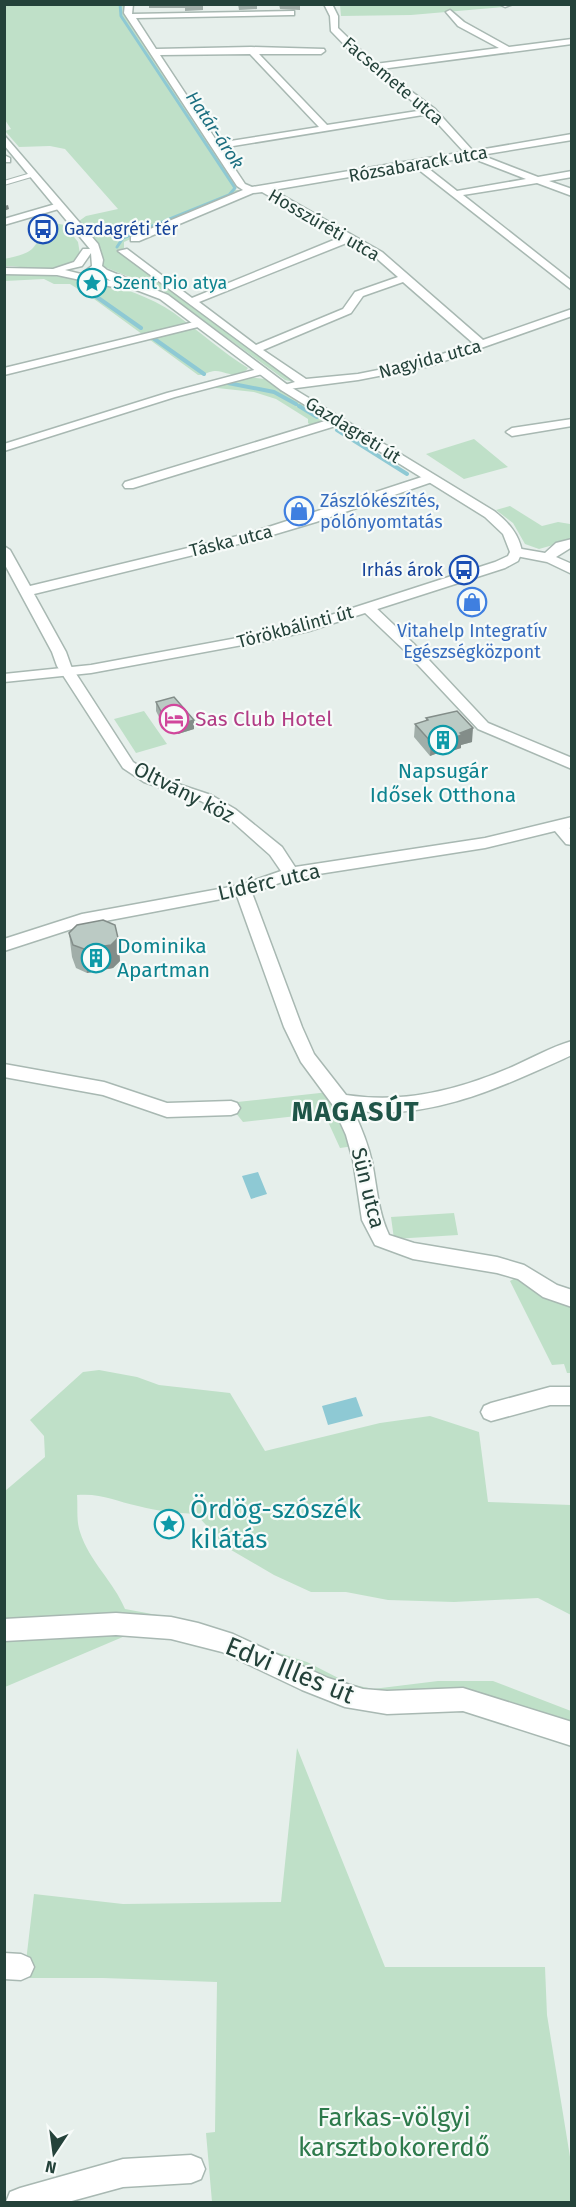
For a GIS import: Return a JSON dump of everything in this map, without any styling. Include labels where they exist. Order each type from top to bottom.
[{"type":"street","name":"Hosszúréti utca","points":[[129,4],[128,13],[242,186],[251,190],[264,189],[378,254],[482,345]]},
{"type":"street","name":"Facsemete utca","points":[[328,4],[334,16],[332,24],[335,31],[354,51],[432,111],[472,155],[572,193]]},
{"type":"street","points":[[450,12],[461,24],[507,49]]},
{"type":"street","points":[[130,16],[291,13]]},
{"type":"street","points":[[373,67],[572,41]]},
{"type":"street","points":[[251,50],[325,128]]},
{"type":"street","points":[[154,52],[321,51]]},
{"type":"street","points":[[215,146],[432,111]]},
{"type":"street","name":"Rózsabarack utca","points":[[264,189],[572,137]]},
{"type":"street","points":[[4,138],[87,245],[97,252],[87,272]]},
{"type":"street","points":[[417,164],[572,287]]},
{"type":"street","name":"Facsemete utca","points":[[454,194],[572,174]]},
{"type":"street","points":[[4,183],[34,175]]},
{"type":"street","points":[[135,239],[251,190]]},
{"type":"street","points":[[4,222],[59,206]]},
{"type":"street","points":[[193,301],[351,237]]},
{"type":"street","points":[[58,269],[78,264],[87,245]]},
{"type":"street","points":[[87,245],[87,272]]},
{"type":"street","name":"Gazdagréti út","points":[[123,251],[304,383]]},
{"type":"street","points":[[4,269],[58,269],[87,272]]},
{"type":"street","points":[[4,269],[87,272]]},
{"type":"street","name":"Gazdagréti út","points":[[87,272],[134,284],[164,297],[285,388],[499,521],[512,539],[516,552]]},
{"type":"street","name":"Gazdagréti út","points":[[87,272],[141,292],[181,311]]},
{"type":"street","points":[[255,349],[347,310],[359,294],[405,278]]},
{"type":"street","name":"Nagyida utca","points":[[285,388],[304,383],[351,378],[406,368],[482,345],[572,312]]},
{"type":"street","points":[[4,372],[198,324]]},
{"type":"street","points":[[4,448],[171,395],[262,371]]},
{"type":"street","points":[[129,485],[338,421]]},
{"type":"street","points":[[512,432],[572,422]]},
{"type":"street","name":"Táska utca","points":[[28,591],[262,533],[431,478]]},
{"type":"street","points":[[548,556],[561,546],[572,543]]},
{"type":"street","points":[[516,552],[548,556],[572,570]]},
{"type":"street","name":"Törökbálinti út","points":[[4,678],[67,671],[270,636],[368,608],[500,565],[513,558],[516,552]]},
{"type":"street","name":"Oltvány köz","points":[[6,553],[28,591],[67,671],[128,765],[149,779],[206,798],[230,812],[276,851],[291,873]]},
{"type":"street","points":[[368,608],[409,647],[483,726],[572,764]]},
{"type":"street","points":[[565,824],[572,840]]},
{"type":"street","name":"Lidérc utca","points":[[4,945],[82,920],[243,890],[291,873],[456,848],[565,824]]},
{"type":"street","name":"Sün utca","points":[[243,890],[293,1027],[307,1057],[340,1101],[355,1136],[362,1160],[372,1220],[382,1240],[413,1251],[497,1265],[524,1273],[550,1291],[572,1299]]},
{"type":"street","points":[[340,1101],[366,1106],[388,1106],[414,1105],[441,1100],[476,1088],[572,1047]]},
{"type":"street","points":[[5,1074],[104,1089],[167,1110],[231,1108]]},
{"type":"street","points":[[492,1412],[550,1396],[572,1396]]},
{"type":"street","name":"Edvi Illés út","points":[[4,1630],[99,1623],[151,1625],[223,1641],[258,1656],[306,1682],[332,1692],[366,1700],[460,1699],[530,1718],[572,1734]]},
{"type":"street","points":[[20,2202],[123,2173],[191,2169]]},
{"type":"green space","points":[[501,4],[504,7],[411,15],[341,16],[340,5]]},
{"type":"green space","points":[[4,5],[126,5],[125,13],[225,168],[235,185],[235,190],[240,190],[124,242],[124,248],[119,251],[239,341],[293,377],[294,382],[285,380],[162,290],[102,266],[102,256],[79,221],[86,216],[118,209],[65,149],[50,146],[19,147],[5,131],[11,129],[5,120]]},
{"type":"green space","points":[[53,223],[65,225],[78,242],[80,254],[74,261],[66,265],[46,268],[5,266],[4,259],[28,252],[35,245],[45,226]]},
{"type":"green space","points":[[4,274],[48,275],[92,281],[135,293],[174,313],[248,368],[237,375],[214,371],[198,375],[70,284],[54,284],[44,279],[5,281]]},
{"type":"green space","points":[[249,377],[265,379],[321,415],[323,421],[312,426],[308,423],[308,419],[276,399],[254,392],[208,387]]},
{"type":"green space","points":[[474,439],[508,467],[464,479],[426,454]]},
{"type":"green space","points":[[510,506],[542,526],[558,522],[570,524],[571,540],[539,549],[525,544],[513,523],[496,510]]},
{"type":"green space","points":[[144,711],[167,744],[136,753],[114,719]]},
{"type":"green space","points":[[329,1092],[354,1146],[340,1148],[324,1113],[243,1122],[228,1103]]},
{"type":"green space","points":[[454,1213],[458,1235],[394,1239],[391,1217]]},
{"type":"green space","points":[[524,1273],[571,1299],[571,1373],[567,1373],[564,1364],[552,1365],[510,1281]]},
{"type":"green space","points":[[99,1370],[137,1377],[159,1385],[230,1393],[265,1451],[380,1423],[430,1416],[479,1432],[488,1502],[571,1505],[571,1615],[538,1598],[454,1602],[388,1600],[346,1592],[311,1592],[274,1575],[226,1547],[196,1514],[152,1509],[101,1496],[77,1495],[79,1528],[89,1552],[125,1609],[195,1622],[232,1638],[307,1662],[350,1684],[373,1689],[438,1681],[493,1681],[571,1711],[571,1734],[460,1699],[366,1700],[151,1625],[5,1687],[5,1491],[45,1457],[44,1436],[30,1420],[83,1372]]},
{"type":"green space","name":"Farkas-völgyi karsztbokorerdő","points":[[297,1748],[385,1967],[545,1967],[547,2015],[571,2163],[571,2202],[212,2202],[206,2133],[215,2132],[217,1982],[24,1978],[34,1894],[123,1904],[281,1902]]},
{"type":"water","points":[[258,1172],[267,1194],[251,1199],[242,1176]]},
{"type":"water","points":[[356,1397],[363,1416],[328,1425],[322,1406]]},
{"type":"building","points":[[174,697],[194,720],[177,725],[172,717],[165,719],[156,702]]},
{"type":"building","points":[[457,711],[473,728],[460,733],[462,735],[446,740],[444,738],[431,742],[415,724],[428,720],[426,718]]},
{"type":"building","points":[[103,920],[115,925],[118,938],[111,945],[84,949],[73,945],[69,933],[77,925]]},
{"type":"waterway","name":"Határ-árok","points":[[117,247],[123,238],[229,195],[235,188],[121,16],[120,4]]},
{"type":"waterway","points":[[94,289],[94,295],[141,328]]},
{"type":"waterway","points":[[153,338],[204,374]]},
{"type":"waterway","points":[[228,383],[274,392],[296,404]]},
{"type":"waterway","points":[[299,406],[317,417]]},
{"type":"waterway","points":[[337,430],[407,474]]},
{"type":"place","name":"Gazdagréti tér","points":[[43,229]]},
{"type":"place","name":"Szent Pio atya","points":[[92,283]]},
{"type":"place","name":"Zászlókészítés, pólónyomtatás","points":[[299,511]]},
{"type":"place","name":"Irhás árok","points":[[464,570]]},
{"type":"place","name":"Vitahelp Integratív Egészségközpont","points":[[472,602]]},
{"type":"place","name":"Sas Club Hotel","points":[[174,719]]},
{"type":"place","name":"Napsugár Idősek Otthona","points":[[443,740]]},
{"type":"place","name":"Dominika Apartman","points":[[96,958]]},
{"type":"place","name":"Ördög-szószék kilátás","points":[[169,1524]]},
{"type":"district","name":"MAGASÚT","points":[[356,1112]]}]
